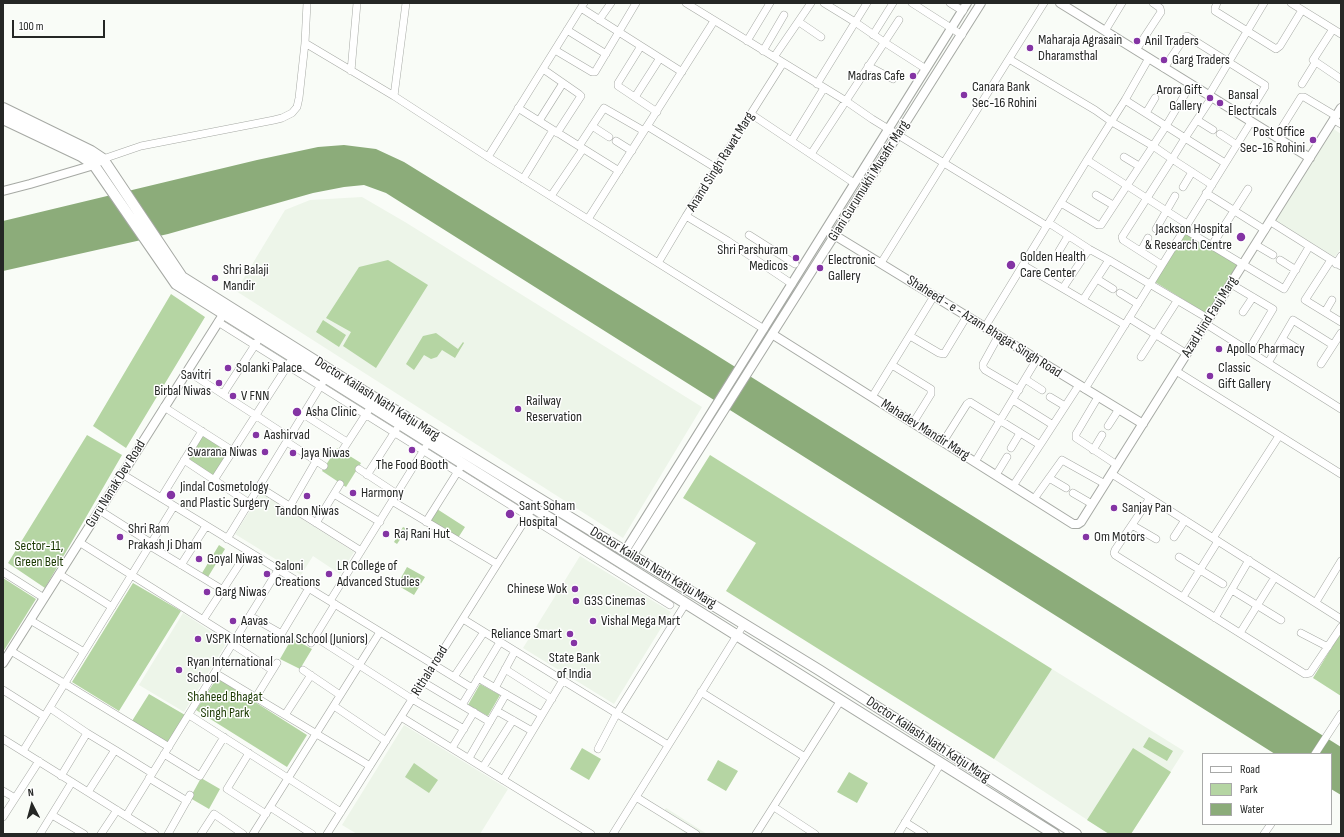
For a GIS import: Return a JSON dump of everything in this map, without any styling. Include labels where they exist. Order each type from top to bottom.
[{"type":"main road","points":[[3,108],[91,151],[103,159],[113,184]]},
{"type":"main road","points":[[3,119],[81,156],[94,165],[113,184]]},
{"type":"main road","name":"Doctor Kailash Nath Katju Marg","points":[[113,184],[159,243],[182,277],[223,314],[258,341],[530,512],[686,603],[916,747],[1049,833]]},
{"type":"main road","name":"Doctor Kailash Nath Katju Marg","points":[[113,184],[149,244],[176,284],[223,314],[358,387],[744,624],[1076,834]]},
{"type":"main road","points":[[916,747],[923,736]]},
{"type":"street","points":[[3,191],[94,165],[103,159],[140,146],[274,120],[292,113],[297,107],[299,98],[305,42],[307,3]]},
{"type":"street","points":[[351,71],[357,3]]},
{"type":"street","points":[[394,96],[406,3]]},
{"type":"street","points":[[599,20],[610,3]]},
{"type":"street","points":[[555,50],[592,72],[595,72],[636,3]]},
{"type":"street","points":[[686,3],[944,163],[1088,249],[1150,284],[1207,321],[1248,351],[1341,409]]},
{"type":"street","points":[[746,40],[770,3]]},
{"type":"street","points":[[774,57],[811,3]]},
{"type":"street","points":[[824,3],[926,69]]},
{"type":"street","points":[[817,84],[867,3]]},
{"type":"street","points":[[873,35],[893,3]]},
{"type":"street","points":[[912,3],[962,35]]},
{"type":"street","points":[[950,3],[963,10]]},
{"type":"street","name":"Giani Gurumukhi Musafir Marg","points":[[629,553],[712,412],[968,3]]},
{"type":"street","name":"Giani Gurumukhi Musafir Marg","points":[[629,553],[719,418],[981,3]]},
{"type":"street","points":[[881,263],[1044,3]]},
{"type":"street","points":[[1060,3],[1310,158]]},
{"type":"street","points":[[1105,31],[1122,3]]},
{"type":"street","points":[[1136,50],[1161,12],[1160,8],[1153,3]]},
{"type":"street","points":[[1217,3],[1215,11],[1274,48],[1277,48],[1302,10]]},
{"type":"street","points":[[1162,264],[1122,238],[1197,120],[1264,3]]},
{"type":"street","points":[[1292,3],[1341,34]]},
{"type":"street","points":[[488,157],[582,6],[599,20],[682,72]]},
{"type":"street","points":[[763,51],[784,15]]},
{"type":"street","points":[[588,219],[714,20]]},
{"type":"street","points":[[811,154],[899,20]]},
{"type":"street","points":[[798,22],[821,37]]},
{"type":"street","points":[[1302,84],[1314,63],[1313,59],[1333,29]]},
{"type":"street","points":[[567,30],[606,54]]},
{"type":"street","points":[[1013,486],[1065,406],[1082,387],[1138,304],[1237,145],[1266,86],[1187,36],[1164,68]]},
{"type":"street","points":[[305,42],[394,96],[488,157],[764,329]]},
{"type":"street","points":[[641,46],[618,84],[619,87],[656,112]]},
{"type":"street","points":[[635,97],[660,58]]},
{"type":"street","points":[[985,327],[1087,160],[1126,100],[1150,58]]},
{"type":"street","points":[[1009,59],[1095,110],[1212,185]]},
{"type":"street","name":"Anand Singh Rawat Marg","points":[[783,63],[686,216],[728,241],[792,284]]},
{"type":"street","points":[[1314,63],[1341,79]]},
{"type":"street","points":[[868,66],[893,79]]},
{"type":"street","points":[[523,178],[581,96],[543,69]]},
{"type":"street","points":[[539,121],[563,83]]},
{"type":"street","points":[[1061,203],[1100,225],[1102,224],[1166,126],[1191,84]]},
{"type":"street","points":[[792,140],[824,88]]},
{"type":"street","points":[[1276,137],[1301,97],[1304,97],[1335,118],[1341,124]]},
{"type":"street","points":[[1146,113],[1155,98]]},
{"type":"street","points":[[1126,100],[1225,163]]},
{"type":"street","points":[[518,108],[619,172]]},
{"type":"street","points":[[551,196],[604,108],[646,129],[716,168]]},
{"type":"street","name":"Azad Hind Fauj Marg","points":[[1078,524],[1081,522],[1112,474],[1341,108]]},
{"type":"street","points":[[751,114],[792,140],[854,183]]},
{"type":"street","points":[[1197,120],[1213,130]]},
{"type":"street","points":[[592,126],[609,137]]},
{"type":"street","points":[[1220,134],[1237,145]]},
{"type":"street","points":[[616,141],[632,151]]},
{"type":"street","points":[[1124,157],[1139,166]]},
{"type":"street","points":[[1087,160],[1166,211],[1212,245],[1284,289],[1309,247]]},
{"type":"street","points":[[1183,187],[1192,172]]},
{"type":"street","points":[[1212,245],[1248,188]]},
{"type":"street","points":[[1206,193],[1265,230]]},
{"type":"street","points":[[1096,195],[1113,205]]},
{"type":"street","points":[[1156,229],[1175,196]]},
{"type":"street","points":[[658,263],[686,216]]},
{"type":"street","points":[[1270,222],[1336,263]]},
{"type":"street","name":"Shaheed - e - Azam Bhagat Singh Road","points":[[826,229],[1142,424]]},
{"type":"street","points":[[749,235],[795,264]]},
{"type":"street","points":[[1059,251],[1068,236]]},
{"type":"street","points":[[1141,251],[1148,238]]},
{"type":"street","points":[[1256,244],[1274,255]]},
{"type":"street","points":[[1062,288],[1088,249]]},
{"type":"street","points":[[1341,256],[1306,300],[1341,322]]},
{"type":"street","points":[[1083,300],[1109,260]]},
{"type":"street","points":[[1280,260],[1296,270]]},
{"type":"street","points":[[1023,265],[1125,324]]},
{"type":"street","points":[[1097,279],[1138,304]]},
{"type":"street","points":[[1231,284],[1273,309],[1248,351]]},
{"type":"street","points":[[872,397],[934,296]]},
{"type":"street","points":[[1244,312],[1253,297]]},
{"type":"street","points":[[1325,312],[1332,300]]},
{"type":"street","points":[[1142,357],[1177,301]]},
{"type":"street","name":"Guru Nanak Dev Road","points":[[3,664],[223,314]]},
{"type":"street","points":[[910,336],[939,353],[944,354],[967,316]]},
{"type":"street","points":[[1129,318],[1187,354]]},
{"type":"street","points":[[1268,363],[1293,320],[1333,345]]},
{"type":"street","points":[[1321,364],[1341,333]]},
{"type":"street","name":"Mahadev Mandir Marg","points":[[772,334],[1073,524],[1078,524]]},
{"type":"street","points":[[998,335],[982,364],[983,367],[985,370],[1019,390]]},
{"type":"street","points":[[1282,339],[1298,349]]},
{"type":"street","points":[[223,394],[258,341]]},
{"type":"street","points":[[975,462],[1037,359]]},
{"type":"street","points":[[214,480],[290,362]]},
{"type":"street","points":[[892,365],[931,389],[931,394],[913,423]]},
{"type":"street","points":[[187,371],[256,415],[324,466]]},
{"type":"street","points":[[1176,371],[1341,474]]},
{"type":"street","points":[[1025,379],[1042,390]]},
{"type":"street","points":[[228,538],[322,382]]},
{"type":"street","points":[[1050,397],[1065,406]]},
{"type":"street","points":[[1098,397],[1076,436],[1077,439],[1117,465]]},
{"type":"street","points":[[1013,400],[1053,425]]},
{"type":"street","points":[[943,442],[968,403],[972,403],[1040,445]]},
{"type":"street","points":[[164,407],[233,451]]},
{"type":"street","points":[[1108,426],[1118,409]]},
{"type":"street","points":[[342,451],[368,410]]},
{"type":"street","points":[[303,414],[347,442]]},
{"type":"street","points":[[367,475],[397,428]]},
{"type":"street","points":[[161,498],[202,431]]},
{"type":"street","points":[[1011,448],[1020,433]]},
{"type":"street","points":[[1093,450],[1102,435]]},
{"type":"street","points":[[1183,597],[1200,570],[1216,539],[1279,436]]},
{"type":"street","points":[[426,447],[361,551],[313,640],[359,665],[412,699],[464,729]]},
{"type":"street","points":[[996,475],[1007,457]]},
{"type":"street","points":[[184,460],[249,503]]},
{"type":"street","points":[[1034,499],[1062,460],[1105,484]]},
{"type":"street","points":[[290,506],[316,461]]},
{"type":"street","points":[[426,522],[460,468]]},
{"type":"street","points":[[359,470],[397,494]]},
{"type":"street","points":[[122,474],[472,688]]},
{"type":"street","points":[[1112,474],[1341,619]]},
{"type":"street","points":[[1049,478],[1066,488]]},
{"type":"street","points":[[316,523],[340,484]]},
{"type":"street","points":[[259,487],[361,551]]},
{"type":"street","points":[[1073,493],[1092,504]]},
{"type":"street","points":[[334,494],[380,522]]},
{"type":"street","name":"Rithala road","points":[[327,834],[539,498]]},
{"type":"street","points":[[1150,498],[1115,550],[1115,555],[1305,674],[1310,673],[1341,627]]},
{"type":"street","points":[[392,502],[497,564]]},
{"type":"street","points":[[23,751],[174,506]]},
{"type":"street","points":[[99,510],[181,565],[222,590]]},
{"type":"street","points":[[530,512],[670,605]]},
{"type":"street","points":[[1174,537],[1186,520]]},
{"type":"street","points":[[181,565],[206,526]]},
{"type":"street","points":[[1132,526],[1156,539]]},
{"type":"street","points":[[79,542],[203,620],[272,670]]},
{"type":"street","points":[[203,620],[248,551]]},
{"type":"street","points":[[1179,557],[1223,584]]},
{"type":"street","points":[[1215,618],[1249,560]]},
{"type":"street","points":[[1316,602],[1341,561]]},
{"type":"street","points":[[126,816],[278,570]]},
{"type":"street","points":[[3,572],[44,598]]},
{"type":"street","points":[[60,574],[112,607]]},
{"type":"street","points":[[1240,633],[1275,577]]},
{"type":"street","points":[[250,616],[282,634],[309,588]]},
{"type":"street","points":[[1232,590],[1282,620]]},
{"type":"street","points":[[598,749],[617,714],[686,603]]},
{"type":"street","points":[[463,619],[668,745]]},
{"type":"street","points":[[30,620],[84,652]]},
{"type":"street","points":[[613,834],[744,624]]},
{"type":"street","points":[[253,834],[380,632]]},
{"type":"street","points":[[454,677],[484,632]]},
{"type":"street","points":[[1301,632],[1328,647]]},
{"type":"street","points":[[462,705],[500,642]]},
{"type":"street","points":[[11,651],[169,747]]},
{"type":"street","points":[[495,688],[515,651]]},
{"type":"street","points":[[256,697],[277,663]]},
{"type":"street","points":[[505,669],[552,699]]},
{"type":"street","points":[[303,670],[340,695]]},
{"type":"street","points":[[215,673],[370,766]]},
{"type":"street","points":[[285,715],[311,676]]},
{"type":"street","points":[[478,678],[542,716]]},
{"type":"street","points":[[503,780],[563,680]]},
{"type":"street","points":[[423,682],[490,722]]},
{"type":"street","points":[[3,690],[44,716]]},
{"type":"street","points":[[701,692],[805,757]]},
{"type":"street","points":[[469,758],[506,694]]},
{"type":"street","points":[[756,834],[841,700]]},
{"type":"street","points":[[334,706],[386,741]]},
{"type":"street","points":[[50,708],[115,750],[151,776],[188,798],[168,834]]},
{"type":"street","points":[[497,711],[532,731]]},
{"type":"street","points":[[452,748],[474,712]]},
{"type":"street","points":[[1316,753],[1341,714]]},
{"type":"street","points":[[189,715],[341,812]]},
{"type":"street","points":[[401,717],[591,834]]},
{"type":"street","points":[[483,767],[513,720]]},
{"type":"street","points":[[62,776],[87,733]]},
{"type":"street","points":[[164,754],[200,776],[224,737]]},
{"type":"street","points":[[3,739],[155,834]]},
{"type":"street","points":[[88,792],[115,750]]},
{"type":"street","points":[[249,753],[227,789],[266,814]]},
{"type":"street","points":[[3,817],[39,761]]},
{"type":"street","points":[[898,834],[941,763]]},
{"type":"street","points":[[40,834],[72,782]]},
{"type":"street","points":[[3,791],[15,798]]},
{"type":"street","points":[[636,797],[687,832],[696,834]]},
{"type":"street","points":[[270,807],[312,834]]},
{"type":"street","points":[[774,807],[815,834]]},
{"type":"street","points":[[101,834],[117,810]]},
{"type":"street","points":[[52,814],[84,834]]},
{"type":"street","points":[[202,834],[214,814],[243,834]]},
{"type":"street","points":[[905,822],[924,834]]},
{"type":"street","points":[[1264,834],[1270,825]]},
{"type":"street","points":[[140,834],[144,827]]},
{"type":"shaded area","points":[[1332,128],[1341,134],[1341,248],[1335,257],[1274,220]]},
{"type":"shaded area","points":[[362,197],[405,222],[702,407],[623,538],[236,291],[285,210],[310,200]]},
{"type":"shaded area","points":[[261,493],[354,552],[340,574],[313,556],[301,575],[235,534]]},
{"type":"shaded area","points":[[580,556],[671,612],[614,704],[523,648]]},
{"type":"shaded area","name":"Ryan International School","points":[[183,613],[227,642],[184,712],[139,685]]},
{"type":"shaded area","points":[[1052,669],[1184,751],[1131,834],[1109,834],[994,759]]},
{"type":"shaded area","points":[[404,725],[508,789],[480,834],[357,834],[342,825]]},
{"type":"shaded area","points":[[666,808],[707,834],[687,834],[660,817]]},
{"type":"green space","points":[[1186,233],[1238,264],[1207,314],[1155,282]]},
{"type":"green space","points":[[388,260],[428,285],[376,368],[343,346],[351,332],[326,318],[359,267]]},
{"type":"green space","points":[[171,294],[205,317],[126,448],[93,426]]},
{"type":"green space","points":[[323,320],[346,335],[339,347],[316,332]]},
{"type":"green space","points":[[436,333],[458,349],[463,342],[464,343],[455,358],[442,350],[437,357],[431,359],[424,355],[414,370],[406,364],[423,336]]},
{"type":"green space","name":"Sector-11, Green Belt","points":[[87,435],[122,455],[45,588],[8,563]]},
{"type":"green space","points":[[203,435],[230,451],[214,477],[187,461]]},
{"type":"green space","points":[[337,448],[361,463],[346,487],[322,471]]},
{"type":"green space","points":[[710,455],[1052,669],[994,759],[726,591],[756,543],[683,498]]},
{"type":"green space","points":[[437,509],[465,527],[458,538],[430,520]]},
{"type":"green space","points":[[403,527],[407,529],[397,544],[394,542]]},
{"type":"green space","points":[[219,545],[225,549],[208,577],[202,573]]},
{"type":"green space","points":[[407,567],[425,577],[414,595],[397,585]]},
{"type":"green space","points":[[3,578],[36,599],[3,652]]},
{"type":"green space","points":[[133,583],[181,611],[119,711],[72,682]]},
{"type":"green space","points":[[1341,632],[1341,696],[1313,678]]},
{"type":"green space","points":[[292,638],[312,649],[300,669],[280,659]]},
{"type":"green space","name":"Shaheed Bhagat Singh Park","points":[[217,678],[307,735],[287,767],[196,710]]},
{"type":"green space","points":[[480,684],[500,695],[488,716],[468,705]]},
{"type":"green space","points":[[149,694],[185,715],[169,744],[132,721]]},
{"type":"green space","points":[[1149,737],[1173,751],[1167,761],[1143,747]]},
{"type":"green space","points":[[582,748],[601,759],[589,780],[570,769]]},
{"type":"green space","points":[[1133,748],[1171,772],[1131,834],[1109,834],[1087,820]]},
{"type":"green space","points":[[718,760],[738,771],[726,791],[707,780]]},
{"type":"green space","points":[[414,763],[438,780],[429,793],[405,777]]},
{"type":"green space","points":[[849,772],[868,783],[857,803],[837,792]]},
{"type":"green space","points":[[201,778],[220,789],[209,809],[190,798]]},
{"type":"water","points":[[344,145],[376,149],[404,162],[705,348],[1341,747],[1341,795],[1332,790],[1332,753],[1273,753],[386,193],[364,185],[313,193],[168,234],[3,271],[3,221],[257,160],[318,147]]},
{"type":"place","name":"Anil Traders","points":[[1137,41]]},
{"type":"place","name":"Maharaja Agrasain Dharamsthal","points":[[1030,48]]},
{"type":"place","name":"Garg Traders","points":[[1164,60]]},
{"type":"place","name":"Madras Cafe","points":[[913,76]]},
{"type":"place","name":"Canara Bank Sec-16 Rohini","points":[[964,95]]},
{"type":"place","name":"Arora Gift Gallery","points":[[1210,98]]},
{"type":"place","name":"Bansal Electricals","points":[[1220,103]]},
{"type":"place","name":"Post Office Sec-16 Rohini","points":[[1313,140]]},
{"type":"place","name":"Jackson Hospital & Research Centre","points":[[1241,237]]},
{"type":"place","name":"Shri Parshuram Medicos","points":[[796,258]]},
{"type":"place","name":"Golden Health Care Center","points":[[1011,265]]},
{"type":"place","name":"Electronic Gallery","points":[[820,268]]},
{"type":"place","name":"Shri Balaji Mandir","points":[[215,278]]},
{"type":"place","name":"Apollo Pharmacy","points":[[1219,349]]},
{"type":"place","name":"Solanki Palace","points":[[228,368]]},
{"type":"place","name":"Classic Gift Gallery","points":[[1210,376]]},
{"type":"place","name":"Savitri Birbal Niwas","points":[[219,383]]},
{"type":"place","name":"V FNN","points":[[233,396]]},
{"type":"place","name":"Railway Reservation","points":[[518,409]]},
{"type":"place","name":"Asha Clinic","points":[[297,412]]},
{"type":"place","name":"Aashirvad","points":[[256,435]]},
{"type":"place","name":"The Food Booth","points":[[412,450]]},
{"type":"place","name":"Swarana Niwas","points":[[265,452]]},
{"type":"place","name":"Jaya Niwas","points":[[293,453]]},
{"type":"place","name":"Harmony","points":[[353,493]]},
{"type":"place","name":"Jindal Cosmetology and Plastic Surgery","points":[[171,495]]},
{"type":"place","name":"Tandon Niwas","points":[[307,496]]},
{"type":"place","name":"Sanjay Pan","points":[[1114,508]]},
{"type":"place","name":"Sant Soham Hospital","points":[[510,514]]},
{"type":"place","name":"Raj Rani Hut","points":[[386,534]]},
{"type":"place","name":"Shri Ram Prakash Ji Dham","points":[[120,537]]},
{"type":"place","name":"Om Motors","points":[[1086,537]]},
{"type":"place","name":"Goyal Niwas","points":[[199,559]]},
{"type":"place","name":"Saloni Creations","points":[[267,574]]},
{"type":"place","name":"LR College of Advanced Studies","points":[[329,574]]},
{"type":"place","name":"Chinese Wok","points":[[575,589]]},
{"type":"place","name":"Garg Niwas","points":[[207,592]]},
{"type":"place","name":"G3S Cinemas","points":[[576,601]]},
{"type":"place","name":"Aavas","points":[[233,621]]},
{"type":"place","name":"Vishal Mega Mart","points":[[593,621]]},
{"type":"place","name":"Reliance Smart","points":[[570,634]]},
{"type":"place","name":"VSPK International School (Juniors)","points":[[198,639]]},
{"type":"place","name":"State Bank of India","points":[[574,643]]},
{"type":"place","name":"Ryan International School","points":[[179,670]]}]
